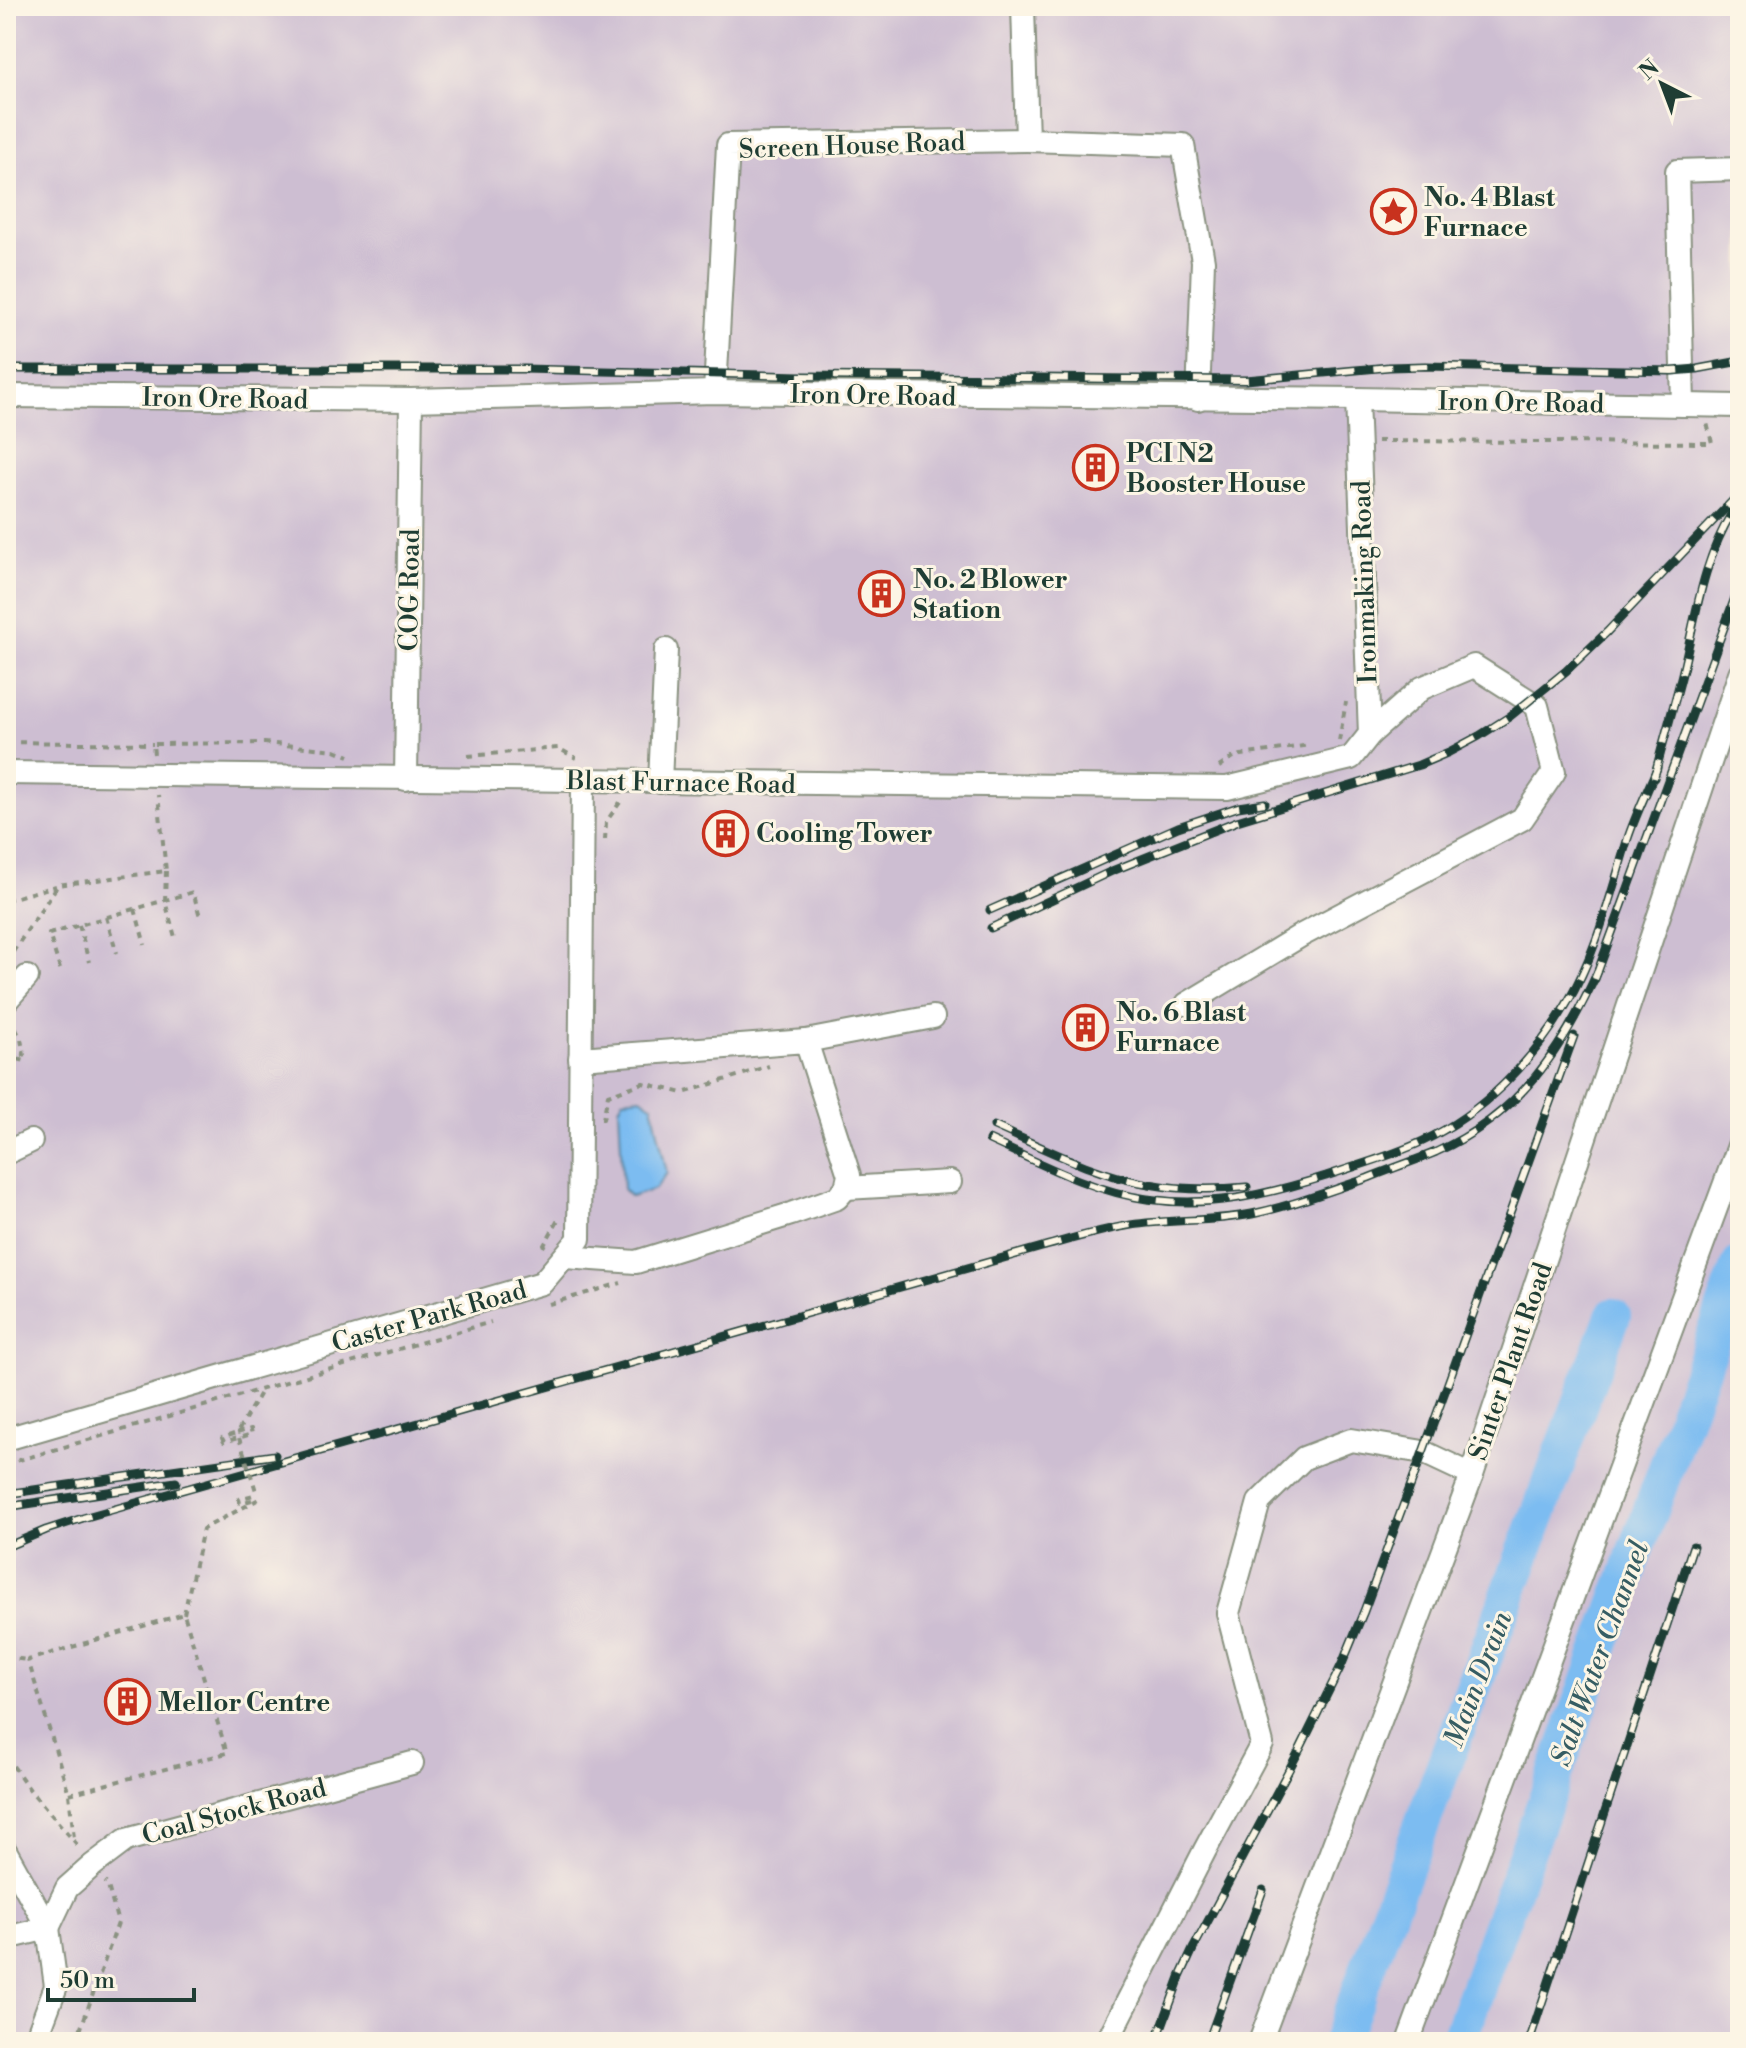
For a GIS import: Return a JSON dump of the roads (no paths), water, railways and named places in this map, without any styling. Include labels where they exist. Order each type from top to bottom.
[{"type":"street","points":[[1023,6],[1027,140]]},
{"type":"street","name":"Screen House Road","points":[[715,392],[728,145],[1027,140],[1183,145],[1203,261],[1198,399]]},
{"type":"street","points":[[1694,405],[1677,171],[1740,169]]},
{"type":"street","name":"Iron Ore Road","points":[[6,396],[411,400],[715,392],[1740,406]]},
{"type":"street","name":"Ironmaking Road","points":[[1357,399],[1370,734]]},
{"type":"street","name":"COG Road","points":[[406,779],[411,400]]},
{"type":"street","points":[[660,782],[666,650]]},
{"type":"street","points":[[1187,1004],[1300,936],[1522,819],[1554,772],[1537,706],[1474,666],[1422,688],[1370,734]]},
{"type":"street","name":"Sinter Plant Road","points":[[1260,2042],[1472,1475],[1740,673]]},
{"type":"street","name":"Blast Furnace Road","points":[[6,773],[1227,788],[1345,749],[1370,734]]},
{"type":"street","name":"Caster Park Road","points":[[6,1439],[470,1316],[542,1283],[565,1257],[579,1239],[583,781]]},
{"type":"street","points":[[6,1001],[27,977]]},
{"type":"street","points":[[580,1058],[806,1041],[933,1017]]},
{"type":"street","points":[[565,1257],[636,1262],[837,1198],[846,1188],[849,1175],[806,1041]]},
{"type":"street","points":[[6,1153],[31,1141]]},
{"type":"street","points":[[1408,2042],[1740,1143]]},
{"type":"street","points":[[846,1188],[950,1182]]},
{"type":"street","points":[[1107,2042],[1262,1744],[1228,1613],[1259,1502],[1304,1458],[1351,1440],[1423,1452],[1472,1475]]},
{"type":"street","name":"Coal Stock Road","points":[[48,1928],[67,1888],[126,1840],[412,1763]]},
{"type":"street","points":[[6,1852],[48,1928],[56,1986],[35,2042]]},
{"type":"street","points":[[6,1938],[48,1928]]},
{"type":"water","points":[[641,1097],[652,1105],[667,1173],[655,1189],[631,1197],[623,1189],[619,1108],[623,1099]]},
{"type":"waterway","name":"Salt Water Channel","points":[[1458,2042],[1740,1264]]},
{"type":"waterway","name":"Main Drain","points":[[1340,2042],[1613,1316]]},
{"type":"railway","points":[[6,369],[524,369],[801,376],[1246,380],[1389,367],[1672,371],[1740,361]]},
{"type":"railway","points":[[991,928],[1112,871],[1237,821],[1419,765],[1479,736],[1509,717],[1566,671],[1740,493]]},
{"type":"railway","points":[[1654,778],[1707,568],[1733,511]]},
{"type":"railway","points":[[1595,979],[1740,584]]},
{"type":"railway","points":[[989,1140],[1106,1190],[1147,1199],[1193,1202],[1238,1198],[1304,1183],[1399,1151],[1445,1129],[1486,1101],[1522,1066],[1566,1005],[1594,946],[1630,832],[1657,768]]},
{"type":"railway","points":[[990,910],[1178,827],[1238,807],[1265,803]]},
{"type":"railway","points":[[6,1547],[83,1518],[1108,1229],[1252,1214],[1296,1203],[1368,1178],[1436,1152],[1492,1119],[1535,1078],[1553,1054],[1598,971]]},
{"type":"railway","points":[[1156,2042],[1194,1947],[1342,1664],[1423,1452],[1574,1036]]},
{"type":"railway","points":[[994,1126],[1070,1160],[1129,1180],[1185,1188],[1247,1187]]},
{"type":"railway","points":[[6,1494],[275,1455]]},
{"type":"railway","points":[[6,1507],[176,1482]]},
{"type":"railway","points":[[1529,2042],[1693,1546]]},
{"type":"railway","points":[[1208,2042],[1263,1890]]},
{"type":"place","name":"No. 4 Blast Furnace","points":[[1393,212]]},
{"type":"place","name":"PCI N2 Booster House","points":[[1095,468]]},
{"type":"place","name":"No. 2 Blower Station","points":[[882,594]]},
{"type":"place","name":"Cooling Tower","points":[[725,833]]},
{"type":"place","name":"No. 6 Blast Furnace","points":[[1085,1027]]},
{"type":"place","name":"Mellor Centre","points":[[127,1702]]}]
